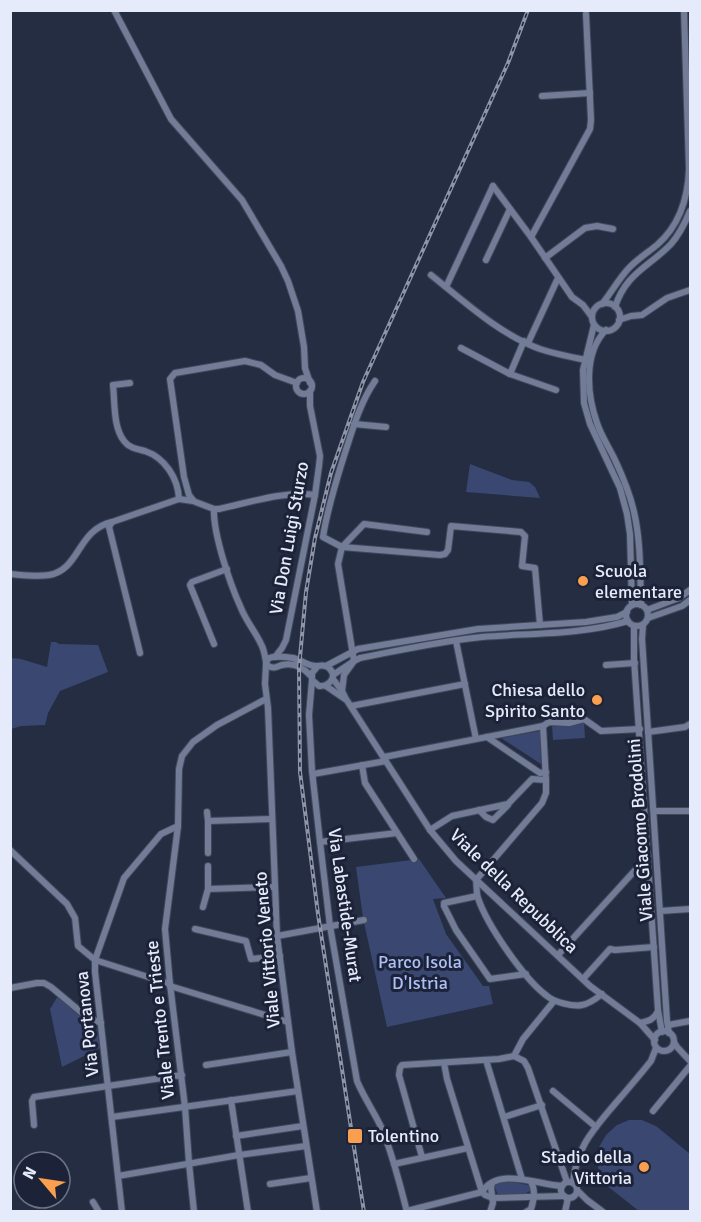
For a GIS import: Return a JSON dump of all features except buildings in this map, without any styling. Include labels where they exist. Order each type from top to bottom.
[{"type":"street","name":"Via Don Luigi Sturzo","points":[[114,10],[171,118],[242,200],[282,268],[298,311],[305,368],[311,387],[306,393]]},
{"type":"street","points":[[592,317],[593,312],[628,269],[669,232],[684,203],[689,169],[684,10]]},
{"type":"street","points":[[531,237],[590,129],[586,14]]},
{"type":"street","points":[[542,96],[590,93]]},
{"type":"street","points":[[266,663],[269,657],[275,657],[293,658],[317,667],[326,666],[358,649],[478,628],[586,622],[616,617],[627,612],[632,605],[632,556],[627,514],[620,488],[590,424],[584,403],[582,388],[594,325],[592,317],[583,305],[572,297],[493,186],[446,287]]},
{"type":"street","points":[[486,260],[510,209]]},
{"type":"street","points":[[616,309],[621,294],[632,278],[670,244],[681,231],[690,212]]},
{"type":"street","points":[[545,258],[585,228],[597,226],[613,229]]},
{"type":"street","points":[[431,275],[496,325],[526,342],[545,350],[587,361]]},
{"type":"street","points":[[510,374],[558,278]]},
{"type":"street","points":[[594,325],[606,330],[614,328],[619,321],[631,316],[642,315],[667,298],[690,290]]},
{"type":"street","points":[[583,305],[611,304],[619,315],[619,321]]},
{"type":"street","points":[[616,309],[631,316]]},
{"type":"street","points":[[606,330],[587,361],[591,402],[597,423],[627,487],[634,513],[639,555],[640,604]]},
{"type":"street","points":[[461,348],[510,374],[556,390]]},
{"type":"street","points":[[193,501],[184,477],[170,380],[175,373],[245,361],[261,365],[275,375],[298,381],[304,379],[310,383]]},
{"type":"street","name":"Via Don Luigi Sturzo","points":[[305,368],[298,381],[297,390],[306,393]]},
{"type":"street","points":[[375,381],[366,394],[354,424],[326,515],[323,537],[342,547],[440,555],[445,554],[448,550],[451,526],[524,533],[522,566],[535,567],[540,625]]},
{"type":"street","points":[[130,383],[113,385],[117,425],[123,440],[128,446],[153,454],[171,471],[184,477]]},
{"type":"street","name":"Via Don Luigi Sturzo","points":[[275,657],[286,640],[315,495],[320,456],[306,393]]},
{"type":"street","points":[[354,424],[386,427]]},
{"type":"street","points":[[171,471],[179,498]]},
{"type":"street","points":[[174,480],[180,481],[184,477]]},
{"type":"street","points":[[10,574],[50,575],[62,570],[72,562],[83,543],[101,525],[179,498],[214,509],[274,497],[315,495]]},
{"type":"street","points":[[214,509],[218,539],[240,607],[262,645],[266,663],[269,668],[275,669]]},
{"type":"street","points":[[112,522],[109,527],[140,653]]},
{"type":"street","points":[[342,691],[344,675],[354,661],[338,564],[342,547],[364,524],[427,532]]},
{"type":"street","points":[[632,556],[639,555]]},
{"type":"street","points":[[214,644],[190,585],[192,582],[227,569]]},
{"type":"street","points":[[627,612],[628,621],[634,626],[643,625],[648,618],[682,606],[690,595]]},
{"type":"street","points":[[647,610],[690,595]]},
{"type":"street","points":[[632,605],[640,604],[647,610],[648,618]]},
{"type":"street","points":[[311,697],[331,682],[333,677],[360,658],[478,638],[586,631],[628,621]]},
{"type":"street","name":"Viale Giacomo Brodolini","points":[[643,625],[642,639],[668,1025],[661,1035]]},
{"type":"street","points":[[517,626],[517,635]]},
{"type":"street","name":"Viale Giacomo Brodolini","points":[[634,626],[661,1035]]},
{"type":"street","name":"Via Don Luigi Sturzo","points":[[286,640],[289,654],[293,658]]},
{"type":"street","points":[[456,641],[476,739]]},
{"type":"street","name":"Viale Vittorio Veneto","points":[[266,663],[265,684],[268,708],[277,936],[317,1212]]},
{"type":"street","points":[[606,665],[635,663]]},
{"type":"street","points":[[265,684],[275,669],[286,664],[302,667],[316,685],[324,687]]},
{"type":"street","points":[[326,666],[331,670],[333,677]]},
{"type":"street","points":[[312,678],[313,670],[317,667]]},
{"type":"street","name":"Viale della Repubblica","points":[[333,677],[430,830],[456,861],[583,979],[641,1024],[661,1035]]},
{"type":"street","name":"Via Labastide-Murat","points":[[312,678],[309,715],[320,842],[330,926],[357,1081],[362,1095],[382,1129],[407,1211]]},
{"type":"street","points":[[351,706],[465,684]]},
{"type":"street","name":"Viale della Repubblica","points":[[324,687],[346,699]]},
{"type":"street","name":"Viale Trento e Trieste","points":[[194,1212],[182,1075],[165,928],[178,826],[178,769],[182,756],[192,742],[217,725],[266,699]]},
{"type":"street","points":[[313,774],[543,726],[549,722],[569,723],[584,719],[601,731],[640,729]]},
{"type":"street","points":[[648,732],[685,727],[690,724]]},
{"type":"street","points":[[543,726],[546,793],[537,809],[476,880],[477,896],[491,925],[532,983],[554,1001],[582,1005],[602,994]]},
{"type":"street","points":[[487,737],[546,776]]},
{"type":"street","points":[[363,765],[365,783],[414,859]]},
{"type":"street","points":[[479,810],[486,818],[493,820],[532,779],[546,776]]},
{"type":"street","points":[[430,830],[452,816],[508,804]]},
{"type":"street","points":[[654,811],[690,810]]},
{"type":"street","points":[[207,812],[208,853]]},
{"type":"street","points":[[208,821],[272,819]]},
{"type":"street","name":"Via Portanova","points":[[122,1212],[95,960],[124,878],[161,834],[178,826]]},
{"type":"street","points":[[320,842],[397,833]]},
{"type":"street","points":[[10,850],[67,904],[75,918],[78,946],[95,960],[288,1022]]},
{"type":"street","points":[[558,956],[648,856]]},
{"type":"street","points":[[203,907],[208,888],[208,866]]},
{"type":"street","points":[[208,888],[275,887]]},
{"type":"street","points":[[477,896],[444,903],[456,930],[490,979],[526,974]]},
{"type":"street","points":[[660,911],[690,909]]},
{"type":"street","points":[[277,936],[364,920]]},
{"type":"street","points":[[195,929],[246,941],[251,959],[280,956]]},
{"type":"street","points":[[583,979],[610,949],[654,947]]},
{"type":"street","points":[[10,988],[44,983],[87,1017],[101,1023]]},
{"type":"street","points":[[514,1056],[519,1045],[554,1001]]},
{"type":"street","points":[[641,1024],[656,1016],[658,1010]]},
{"type":"street","points":[[668,1025],[690,1021]]},
{"type":"street","points":[[651,1061],[661,1035],[673,1037],[674,1042],[689,1062]]},
{"type":"street","points":[[568,1198],[561,1190],[574,1173],[581,1151],[590,1134],[651,1061],[674,1046],[674,1042]]},
{"type":"street","points":[[656,1048],[689,1062]]},
{"type":"street","points":[[206,1065],[292,1052]]},
{"type":"street","points":[[422,1158],[399,1075],[402,1065],[514,1056],[521,1058],[527,1064],[568,1183],[603,1212]]},
{"type":"street","points":[[490,1072],[492,1065],[499,1059]]},
{"type":"street","points":[[486,1060],[522,1179]]},
{"type":"street","points":[[653,1111],[689,1062]]},
{"type":"street","points":[[444,1063],[482,1192],[493,1198],[534,1197],[587,1200]]},
{"type":"street","points":[[34,1125],[32,1101],[34,1097],[182,1075]]},
{"type":"street","points":[[112,1117],[298,1091]]},
{"type":"street","points":[[552,1091],[596,1127]]},
{"type":"street","points":[[231,1101],[248,1212]]},
{"type":"street","points":[[504,1117],[542,1105]]},
{"type":"street","points":[[236,1136],[303,1126]]},
{"type":"street","points":[[118,1176],[306,1146]]},
{"type":"street","points":[[394,1163],[468,1148]]},
{"type":"street","points":[[270,1184],[311,1178]]},
{"type":"street","points":[[407,1211],[482,1192],[492,1183],[503,1179],[568,1183]]},
{"type":"street","points":[[526,1212],[531,1209],[534,1197],[534,1186],[531,1182]]},
{"type":"street","points":[[490,1212],[493,1198],[492,1183]]},
{"type":"street","points":[[568,1198],[576,1195],[577,1190]]},
{"type":"street","points":[[565,1212],[568,1198]]},
{"type":"street","points":[[93,1202],[99,1212]]},
{"type":"green space","points":[[470,464],[512,480],[529,482],[535,487],[540,498],[466,492]]},
{"type":"green space","points":[[51,642],[98,645],[108,672],[60,691],[48,713],[45,725],[21,726],[11,729],[11,658],[47,667]]},
{"type":"green space","points":[[584,722],[585,738],[553,740],[552,724]]},
{"type":"green space","points":[[540,731],[541,764],[501,738]]},
{"type":"green space","name":"Parco Isola D'Istria","points":[[419,859],[446,898],[433,899],[446,934],[483,986],[489,986],[493,1004],[387,1027],[363,918],[356,867]]},
{"type":"green space","points":[[58,996],[94,1025],[100,1048],[62,1067],[50,1009]]},
{"type":"green space","name":"Stadio della Vittoria","points":[[629,1120],[642,1120],[656,1126],[690,1154],[690,1211],[639,1211],[606,1185],[599,1173],[597,1161],[599,1147],[606,1135],[617,1125]]},
{"type":"green space","points":[[508,1181],[528,1185],[531,1187],[530,1191],[524,1194],[498,1195],[495,1185]]},
{"type":"railway","points":[[364,1212],[318,914],[300,772],[299,668],[306,592],[315,538],[331,473],[363,382],[508,63],[528,10]]},
{"type":"place","name":"Scuola elementare","points":[[583,581]]},
{"type":"place","name":"Chiesa dello Spirito Santo","points":[[597,700]]},
{"type":"place","name":"Tolentino","points":[[355,1136]]},
{"type":"place","name":"Stadio della Vittoria","points":[[644,1167]]}]
